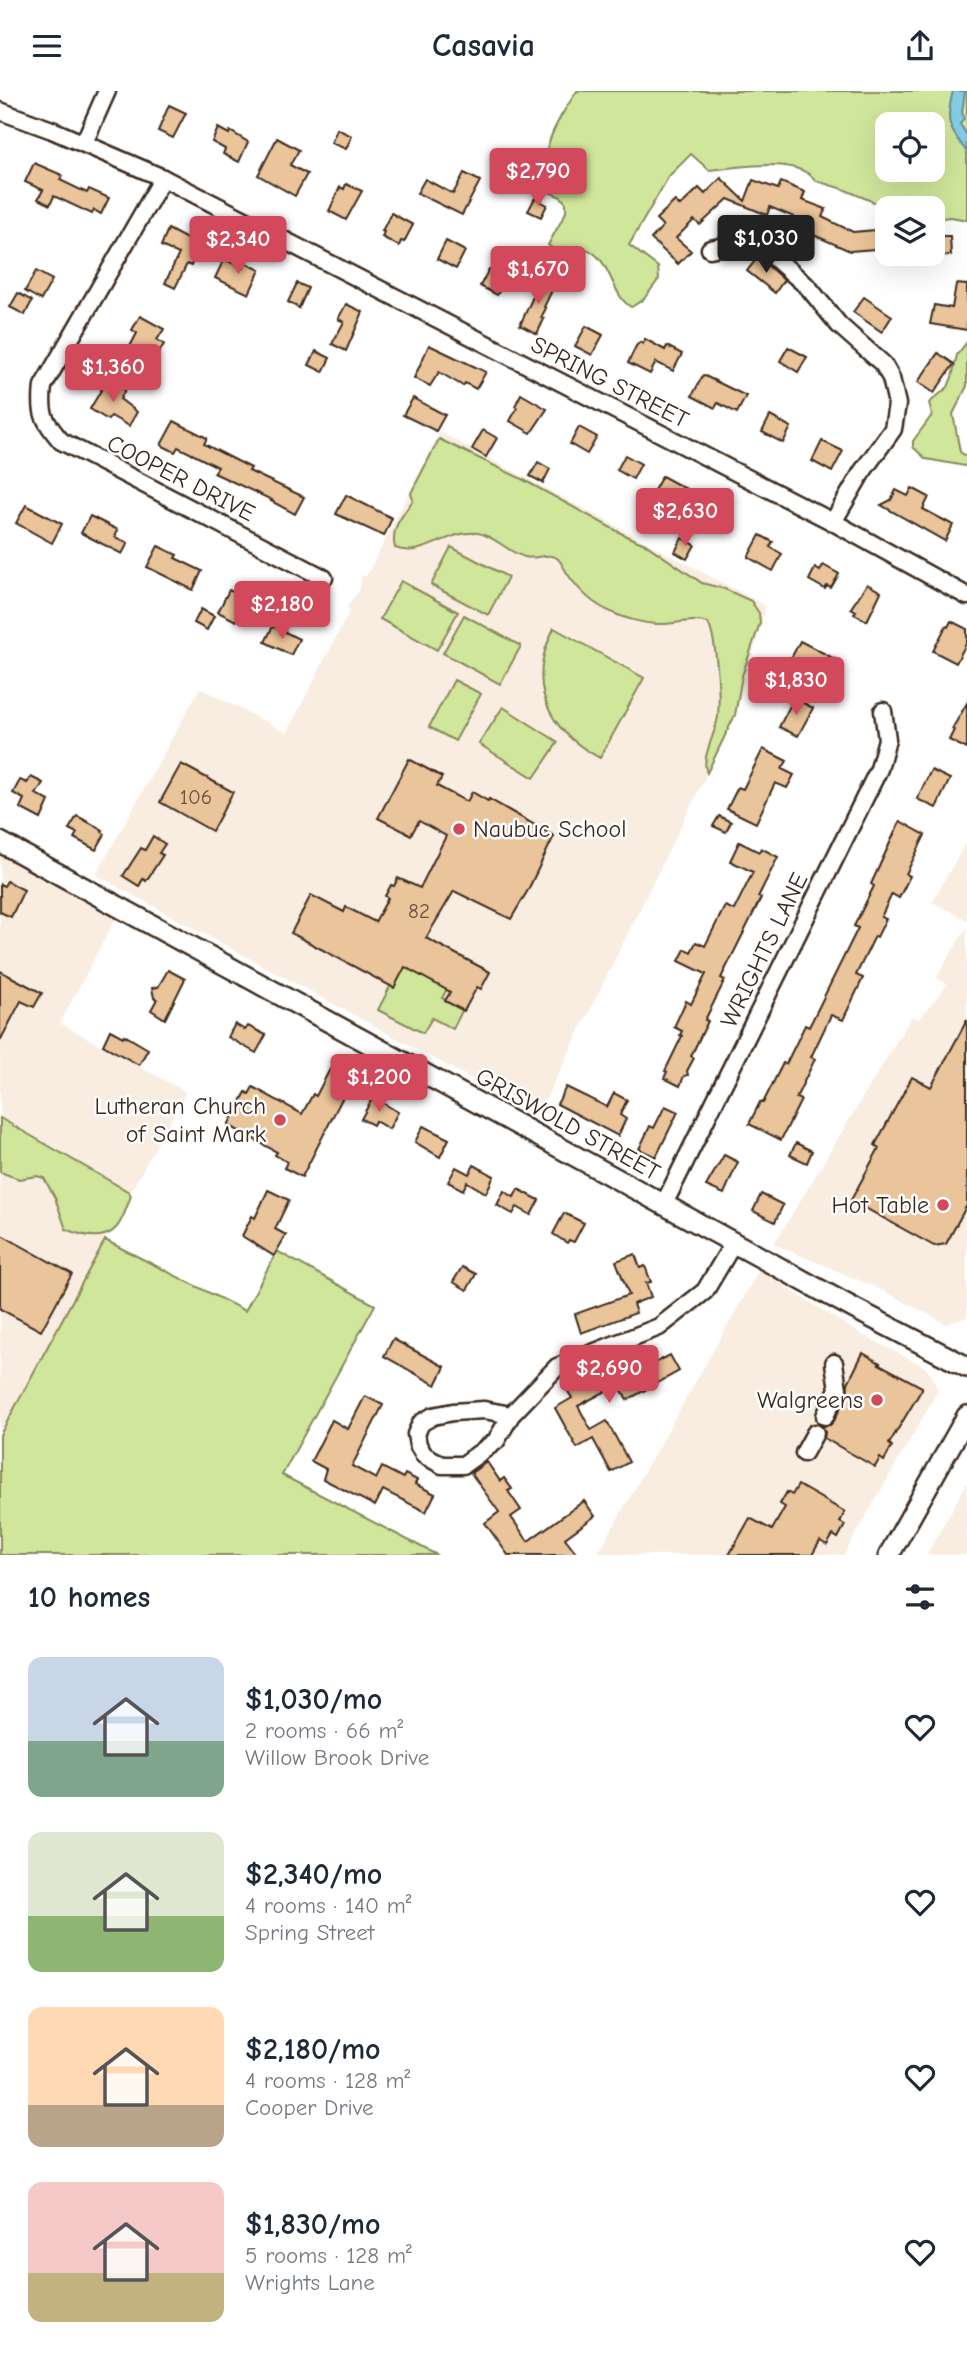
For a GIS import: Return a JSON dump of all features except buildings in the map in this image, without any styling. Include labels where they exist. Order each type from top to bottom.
[{"type":"main road","name":"GRISWOLD STREET","points":[[0,842],[967,1367]]},
{"type":"main road","points":[[889,1555],[967,1416]]},
{"type":"street","points":[[84,143],[107,91]]},
{"type":"street","name":"SPRING STREET","points":[[0,111],[84,143],[163,178],[832,522],[967,596]]},
{"type":"street","name":"COOPER DRIVE","points":[[163,178],[43,386],[41,408],[47,424],[61,441],[324,577]]},
{"type":"street","points":[[710,249],[745,241],[759,244],[808,287],[839,325],[877,359],[891,378],[897,404],[893,429],[862,472],[832,522]]},
{"type":"street","name":"WRIGHTS LANE","points":[[664,1204],[879,769],[887,739],[883,711]]},
{"type":"street","points":[[510,1415],[484,1410],[433,1416],[421,1423],[416,1434],[418,1445],[425,1455],[442,1465],[463,1465],[496,1441],[510,1415],[557,1367],[659,1327],[705,1291],[734,1242]]},
{"type":"street","points":[[825,1416],[838,1389],[834,1363]]},
{"type":"street","points":[[804,1453],[815,1433]]},
{"type":"shaded area","name":"Naubuc School","points":[[440,432],[766,606],[736,715],[538,1115],[96,875],[200,688],[287,733],[350,610],[346,607],[359,591],[362,575],[366,577]]},
{"type":"shaded area","points":[[967,841],[967,920],[932,902]]},
{"type":"shaded area","points":[[0,855],[116,918],[60,1023],[186,1092],[130,1193],[0,1118]]},
{"type":"shaded area","points":[[967,927],[967,1317],[947,1324],[882,1290],[774,1244],[912,1016],[919,1019],[948,984],[936,978]]},
{"type":"shaded area","points":[[0,1172],[19,1179],[37,1176],[44,1178],[62,1218],[87,1237],[109,1232],[0,1435]]},
{"type":"shaded area","points":[[759,1270],[859,1333],[923,1366],[931,1374],[938,1391],[844,1555],[597,1555]]},
{"type":"shaded area","points":[[967,1483],[967,1555],[926,1555]]},
{"type":"green space","points":[[577,91],[967,91],[967,220],[945,218],[945,196],[875,196],[875,202],[816,181],[795,168],[766,165],[709,170],[691,154],[669,176],[629,245],[658,267],[659,279],[643,300],[631,307],[619,294],[605,267],[593,252],[583,248],[556,251],[548,245],[566,212],[566,203],[561,197],[544,190],[551,175],[547,149],[562,115]]},
{"type":"green space","points":[[967,342],[967,386],[953,414],[960,452],[967,457],[965,466],[926,459],[913,447],[913,441],[932,415],[929,403],[948,387],[957,355]]},
{"type":"green space","points":[[439,439],[645,544],[702,583],[725,589],[751,601],[759,613],[760,623],[742,676],[735,715],[707,773],[705,760],[717,723],[719,707],[716,655],[708,623],[690,621],[654,624],[620,616],[587,596],[557,558],[525,557],[478,533],[457,535],[416,550],[395,548],[396,528],[413,500],[411,493]]},
{"type":"green space","points":[[451,547],[508,577],[488,615],[431,585]]},
{"type":"green space","points":[[401,581],[458,612],[437,650],[380,619]]},
{"type":"green space","points":[[464,615],[521,646],[500,684],[443,653]]},
{"type":"green space","points":[[554,628],[644,678],[600,758],[566,734],[546,703],[542,668]]},
{"type":"green space","points":[[454,680],[481,694],[455,741],[429,727]]},
{"type":"green space","points":[[503,707],[558,742],[534,778],[479,744]]},
{"type":"green space","points":[[401,965],[447,989],[442,998],[463,1009],[453,1029],[432,1018],[423,1033],[378,1010]]},
{"type":"green space","points":[[0,1118],[129,1192],[131,1196],[116,1228],[98,1236],[66,1229],[55,1198],[44,1178],[37,1176],[19,1179],[0,1172]]},
{"type":"green space","points":[[105,1240],[245,1311],[277,1251],[375,1305],[282,1475],[437,1555],[0,1555],[0,1435]]},
{"type":"water","points":[[953,91],[965,91],[962,112],[964,119],[960,124],[967,135],[967,152],[950,124],[949,110]]},
{"type":"place","name":"Naubuc School","points":[[459,829]]},
{"type":"place","name":"Lutheran Church of Saint Mark","points":[[280,1120]]},
{"type":"place","name":"Hot Table","points":[[943,1205]]},
{"type":"place","name":"Walgreens","points":[[877,1400]]}]
